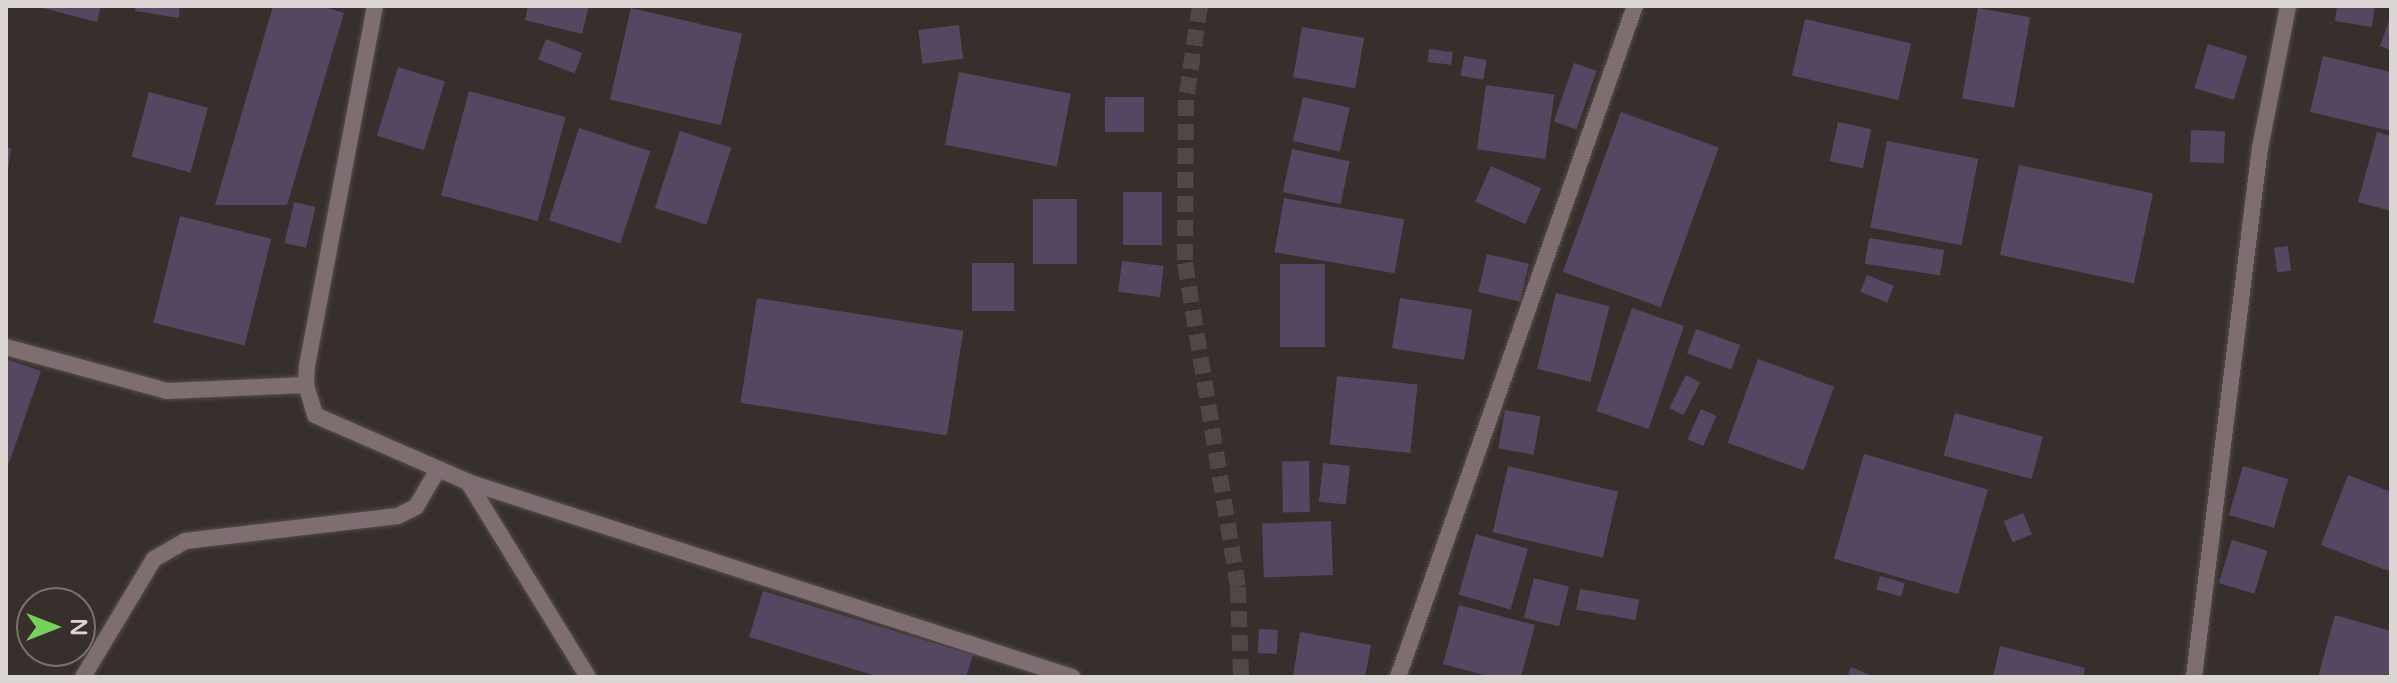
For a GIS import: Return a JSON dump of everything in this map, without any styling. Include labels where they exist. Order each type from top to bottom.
[{"type":"street","points":[[375,6],[306,385],[315,415],[468,482],[1072,677]]},
{"type":"street","points":[[1398,677],[1635,6]]},
{"type":"street","points":[[2194,677],[2260,148],[2288,6]]},
{"type":"street","points":[[6,347],[167,391],[306,385]]},
{"type":"street","points":[[83,677],[154,559],[185,541],[398,516],[416,507],[437,471]]},
{"type":"street","points":[[468,482],[588,677]]},
{"type":"building","points":[[35,6],[101,6],[97,22]]},
{"type":"building","points":[[136,6],[180,6],[179,18],[135,11]]},
{"type":"building","points":[[273,6],[321,6],[344,13],[287,205],[215,205]]},
{"type":"building","points":[[528,6],[589,6],[582,34],[525,20]]},
{"type":"building","points":[[2337,6],[2375,6],[2372,27],[2335,21]]},
{"type":"building","points":[[631,8],[742,34],[721,125],[610,100]]},
{"type":"building","points":[[1978,8],[2030,17],[2014,108],[1962,99]]},
{"type":"building","points":[[2391,15],[2391,50],[2380,46]]},
{"type":"building","points":[[1805,19],[1911,44],[1898,100],[1792,76]]},
{"type":"building","points":[[959,25],[963,59],[922,64],[918,30]]},
{"type":"building","points":[[1302,27],[1364,38],[1355,88],[1293,77]]},
{"type":"building","points":[[546,39],[582,53],[575,74],[538,60]]},
{"type":"building","points":[[2208,44],[2247,56],[2234,100],[2195,88]]},
{"type":"building","points":[[1429,49],[1453,52],[1451,65],[1427,62]]},
{"type":"building","points":[[1464,56],[1487,60],[1483,80],[1461,76]]},
{"type":"building","points":[[2323,56],[2391,72],[2391,131],[2310,112]]},
{"type":"building","points":[[1574,63],[1597,71],[1577,129],[1554,122]]},
{"type":"building","points":[[398,67],[445,81],[424,150],[377,136]]},
{"type":"building","points":[[959,72],[1071,94],[1057,166],[945,145]]},
{"type":"building","points":[[1486,85],[1554,95],[1545,159],[1477,149]]},
{"type":"building","points":[[469,91],[566,117],[538,221],[441,195]]},
{"type":"building","points":[[149,92],[208,108],[191,173],[132,157]]},
{"type":"building","points":[[1105,97],[1144,97],[1144,132],[1105,132]]},
{"type":"building","points":[[1303,97],[1350,108],[1340,152],[1293,141]]},
{"type":"building","points":[[1621,112],[1719,148],[1661,307],[1563,272]]},
{"type":"building","points":[[1838,122],[1871,129],[1863,168],[1830,161]]},
{"type":"building","points":[[579,128],[650,151],[620,243],[549,220]]},
{"type":"building","points":[[2191,130],[2225,131],[2224,163],[2190,162]]},
{"type":"building","points":[[680,131],[731,148],[706,225],[655,208]]},
{"type":"building","points":[[2377,132],[2391,136],[2391,211],[2358,202]]},
{"type":"building","points":[[1887,141],[1978,159],[1962,245],[1870,227]]},
{"type":"building","points":[[6,147],[11,148],[8,172],[6,172]]},
{"type":"building","points":[[1292,149],[1350,161],[1341,204],[1283,192]]},
{"type":"building","points":[[2019,165],[2153,193],[2134,283],[2000,255]]},
{"type":"building","points":[[1491,166],[1541,188],[1525,224],[1475,202]]},
{"type":"building","points":[[1123,192],[1162,192],[1162,245],[1123,245]]},
{"type":"building","points":[[1284,198],[1404,219],[1395,273],[1274,252]]},
{"type":"building","points":[[1033,199],[1077,199],[1077,264],[1033,264]]},
{"type":"building","points":[[294,202],[315,207],[306,248],[285,243]]},
{"type":"building","points":[[180,216],[271,239],[245,345],[153,323]]},
{"type":"building","points":[[1869,238],[1944,250],[1940,276],[1865,264]]},
{"type":"building","points":[[2288,246],[2291,271],[2277,273],[2274,248]]},
{"type":"building","points":[[1487,254],[1529,264],[1520,302],[1478,292]]},
{"type":"building","points":[[1122,261],[1164,266],[1160,297],[1118,292]]},
{"type":"building","points":[[972,263],[1014,263],[1014,311],[972,311]]},
{"type":"building","points":[[1280,264],[1325,264],[1325,347],[1280,347]]},
{"type":"building","points":[[1867,275],[1894,286],[1887,303],[1860,292]]},
{"type":"building","points":[[1556,293],[1609,306],[1590,382],[1537,369]]},
{"type":"building","points":[[757,298],[963,331],[947,435],[740,403]]},
{"type":"building","points":[[1400,298],[1472,309],[1464,360],[1392,348]]},
{"type":"building","points":[[1632,308],[1684,326],[1649,429],[1597,411]]},
{"type":"building","points":[[1696,329],[1740,345],[1731,370],[1687,353]]},
{"type":"building","points":[[6,359],[41,371],[9,463],[6,462]]},
{"type":"building","points":[[1758,359],[1834,387],[1804,470],[1728,443]]},
{"type":"building","points":[[1686,375],[1700,382],[1683,415],[1669,408]]},
{"type":"building","points":[[1337,376],[1418,384],[1410,453],[1330,445]]},
{"type":"building","points":[[1701,409],[1717,416],[1703,446],[1688,439]]},
{"type":"building","points":[[1505,410],[1540,416],[1534,455],[1498,448]]},
{"type":"building","points":[[1955,413],[2043,437],[2032,479],[1944,456]]},
{"type":"building","points":[[1864,454],[1988,490],[1958,594],[1834,559]]},
{"type":"building","points":[[1282,461],[1309,461],[1310,512],[1283,512]]},
{"type":"building","points":[[1323,463],[1350,466],[1346,505],[1319,502]]},
{"type":"building","points":[[1508,466],[1618,491],[1603,558],[1493,532]]},
{"type":"building","points":[[2243,466],[2288,479],[2274,528],[2229,515]]},
{"type":"building","points":[[2348,475],[2391,492],[2391,572],[2321,545]]},
{"type":"building","points":[[2023,513],[2032,534],[2013,542],[2004,521]]},
{"type":"building","points":[[1331,521],[1333,575],[1264,577],[1262,523]]},
{"type":"building","points":[[1476,534],[1528,549],[1511,609],[1459,595]]},
{"type":"building","points":[[2232,540],[2267,551],[2254,594],[2219,583]]},
{"type":"building","points":[[1880,576],[1905,583],[1901,597],[1876,589]]},
{"type":"building","points":[[1534,578],[1569,587],[1559,626],[1524,618]]},
{"type":"building","points":[[1580,589],[1639,599],[1635,620],[1576,610]]},
{"type":"building","points":[[763,591],[973,655],[966,677],[879,677],[749,637]]},
{"type":"building","points":[[1459,605],[1535,625],[1521,677],[1491,677],[1443,664]]},
{"type":"building","points":[[2335,615],[2391,631],[2391,677],[2318,677]]},
{"type":"building","points":[[1259,629],[1278,630],[1277,654],[1258,653]]},
{"type":"building","points":[[1300,632],[1371,645],[1365,677],[1293,677]]},
{"type":"building","points":[[2000,646],[2085,668],[2083,677],[1993,677]]},
{"type":"building","points":[[1851,667],[1875,677],[1847,677]]},
{"type":"tunnel","points":[[1200,6],[1186,100],[1185,263],[1238,587],[1241,677]]}]
